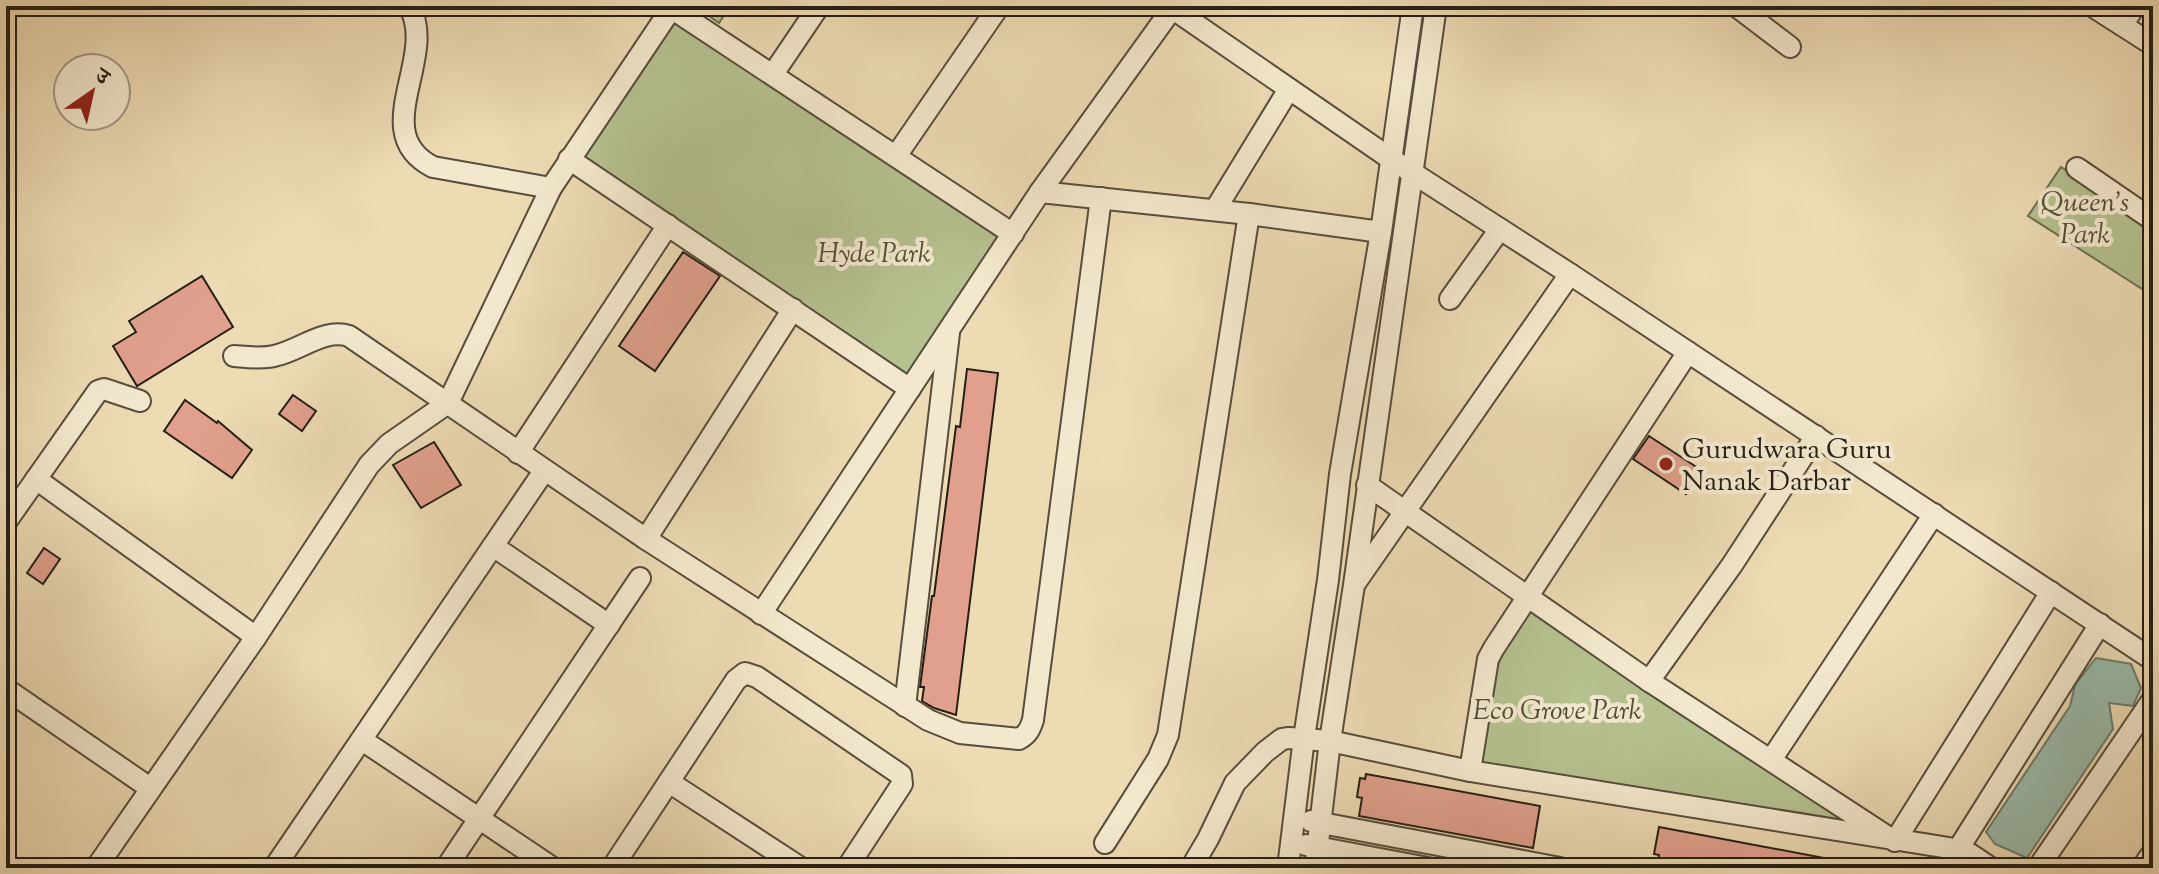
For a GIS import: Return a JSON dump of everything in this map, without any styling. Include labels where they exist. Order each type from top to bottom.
[{"type":"street","points":[[409,6],[415,16],[417,45],[403,117],[404,132],[412,151],[420,161],[433,167],[551,188]]},
{"type":"street","points":[[773,74],[819,6]]},
{"type":"street","points":[[896,156],[999,6]]},
{"type":"street","points":[[1288,868],[1340,474],[1381,232],[1413,6]]},
{"type":"street","points":[[1315,868],[1330,741],[1436,6]]},
{"type":"street","points":[[1736,6],[1790,47]]},
{"type":"street","points":[[2092,6],[2153,45]]},
{"type":"street","points":[[2122,25],[2135,6]]},
{"type":"street","points":[[96,868],[256,637],[369,465],[389,444],[448,403],[551,188],[672,7],[1013,234]]},
{"type":"street","points":[[761,614],[1040,192],[1172,7],[1391,159],[2153,660]]},
{"type":"street","points":[[1215,210],[1289,89]]},
{"type":"street","points":[[569,159],[910,389]]},
{"type":"street","points":[[2077,168],[2153,220]]},
{"type":"street","points":[[1040,192],[1215,210],[1381,232]]},
{"type":"street","points":[[234,356],[277,356],[340,333],[359,341],[646,539],[928,720],[960,733],[1019,739],[1026,736],[1030,729],[1101,198]]},
{"type":"street","points":[[1105,843],[1158,759],[1168,735],[1249,214]]},
{"type":"street","points":[[518,453],[668,225]]},
{"type":"street","points":[[1450,299],[1500,229]]},
{"type":"street","points":[[1354,585],[1570,274]]},
{"type":"street","points":[[646,539],[793,309]]},
{"type":"street","points":[[905,706],[950,330]]},
{"type":"street","points":[[1470,771],[1488,659],[1688,352]]},
{"type":"street","points":[[6,522],[98,391],[104,389],[140,401]]},
{"type":"street","points":[[1649,681],[1732,565],[1816,436]]},
{"type":"street","points":[[274,868],[544,471]]},
{"type":"street","points":[[36,479],[256,637]]},
{"type":"street","points":[[1367,485],[1527,599],[1895,841]]},
{"type":"street","points":[[1771,760],[1934,514]]},
{"type":"street","points":[[493,546],[609,625]]},
{"type":"street","points":[[446,868],[640,578]]},
{"type":"street","points":[[1895,841],[2051,592]]},
{"type":"street","points":[[1957,851],[2100,624]]},
{"type":"street","points":[[612,868],[736,680],[745,673],[751,674],[901,775],[902,784],[847,868]]},
{"type":"street","points":[[6,689],[150,788]]},
{"type":"street","points":[[2038,868],[2153,699]]},
{"type":"street","points":[[1191,868],[1243,773],[1282,739],[1304,738],[1470,771],[1957,851],[1970,854],[1991,868]]},
{"type":"street","points":[[362,740],[553,868]]},
{"type":"street","points":[[669,782],[801,868]]},
{"type":"street","points":[[1295,819],[1560,868]]},
{"type":"street","points":[[1293,842],[1428,868]]},
{"type":"street","points":[[2142,868],[2153,852]]},
{"type":"green space","points":[[695,6],[730,6],[719,23]]},
{"type":"green space","name":"Hyde Park","points":[[673,16],[1000,233],[907,378],[578,155]]},
{"type":"green space","name":"Queen's Park","points":[[2061,167],[2153,228],[2153,296],[2028,216]]},
{"type":"green space","name":"Eco Grove Park","points":[[1528,608],[1873,832],[1475,766],[1495,658]]},
{"type":"shaded area","points":[[2096,658],[2131,664],[2141,688],[2133,706],[2109,703],[2113,729],[2027,858],[1995,844],[1986,832],[2070,706],[2075,685]]},
{"type":"building","points":[[683,252],[720,276],[655,371],[619,346]]},
{"type":"building","points":[[202,276],[233,327],[137,386],[113,346],[136,332],[129,321]]},
{"type":"building","points":[[967,369],[998,373],[956,715],[922,701],[924,687],[920,687],[956,426],[960,427]]},
{"type":"building","points":[[293,395],[316,411],[302,431],[279,414]]},
{"type":"building","points":[[185,400],[218,421],[252,450],[232,478],[164,431]]},
{"type":"building","name":"Gurudwara Guru Nanak Darbar","points":[[1649,436],[1701,470],[1686,494],[1633,459]]},
{"type":"building","points":[[434,442],[461,485],[421,508],[393,465]]},
{"type":"building","points":[[44,548],[60,559],[43,584],[27,573]]},
{"type":"building","points":[[1366,774],[1540,806],[1533,848],[1359,816],[1362,798],[1357,797],[1360,778],[1365,779]]},
{"type":"building","points":[[1659,827],[1840,861],[1840,868],[1657,868],[1659,855],[1654,854]]},
{"type":"place","name":"Gurudwara Guru Nanak Darbar","points":[[1666,464]]}]
